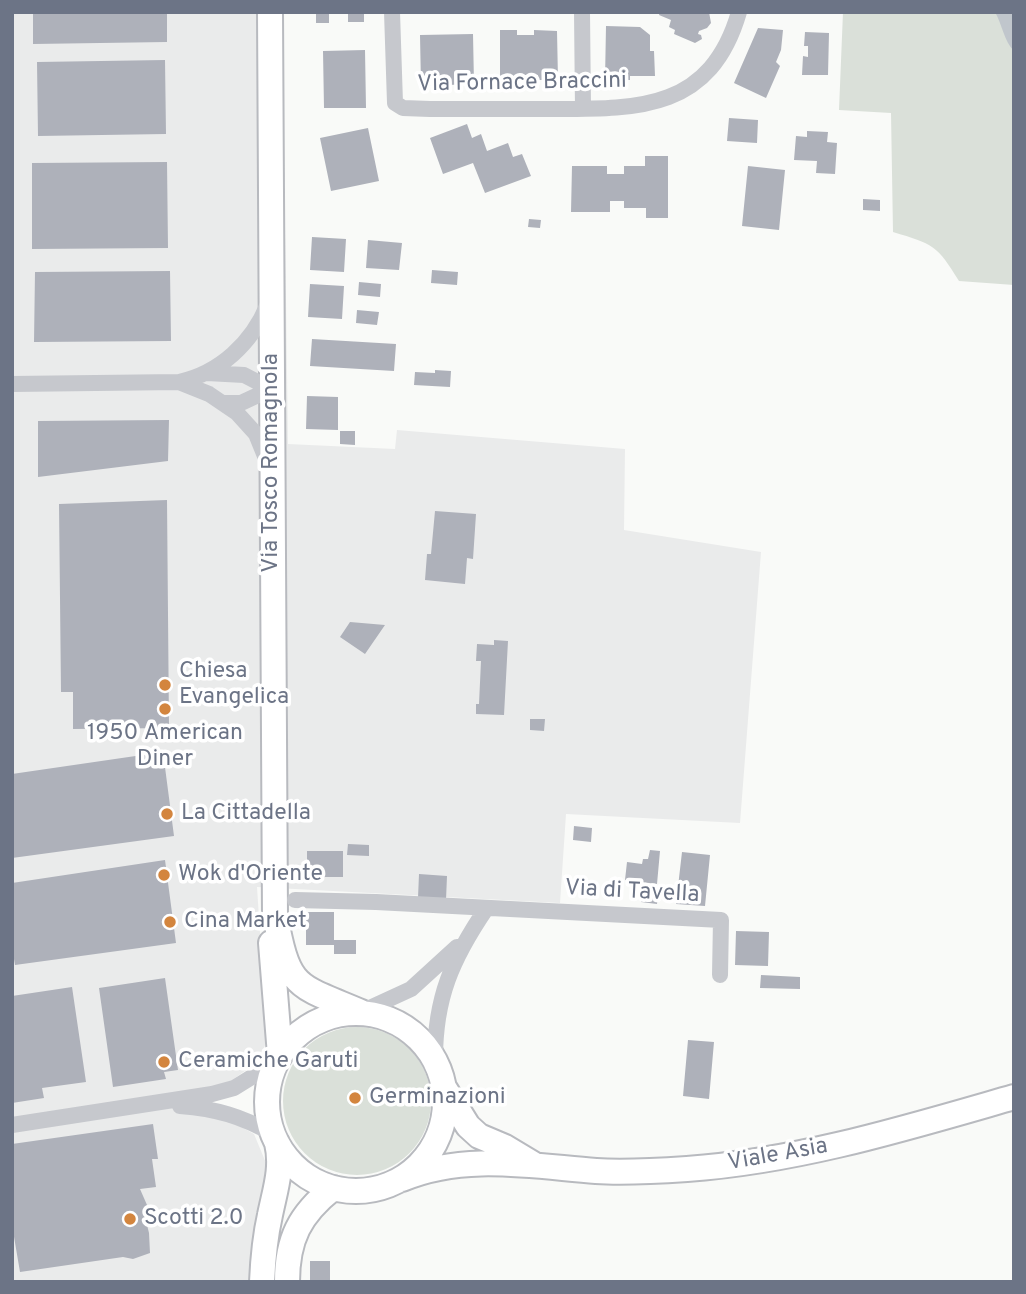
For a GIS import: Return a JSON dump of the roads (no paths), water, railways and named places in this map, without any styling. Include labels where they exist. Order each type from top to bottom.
[{"type":"main road","name":"Via Tosco Romagnola","points":[[270,12],[272,478],[285,907],[283,956],[299,983],[314,993],[361,1012]]},
{"type":"main road","name":"Via Tosco Romagnola","points":[[278,1059],[271,950],[285,907]]},
{"type":"main road","points":[[262,1282],[280,1154],[268,1112],[268,1091],[278,1059],[293,1038],[310,1025],[330,1016],[361,1012],[391,1019],[404,1026],[427,1046],[435,1059],[445,1088],[468,1126],[479,1136],[536,1165]]},
{"type":"main road","points":[[275,1138],[291,1163],[322,1184],[361,1191],[382,1187],[402,1179],[425,1159],[437,1140],[444,1118],[445,1088]]},
{"type":"main road","name":"Viale Asia","points":[[402,1179],[429,1169],[456,1164],[536,1165],[625,1171],[712,1167],[759,1161],[853,1142],[1014,1097]]},
{"type":"main road","points":[[287,1282],[291,1244],[301,1221],[314,1203],[333,1188]]},
{"type":"street","name":"Via Fornace Braccini","points":[[392,12],[395,103],[398,107],[430,109],[583,109],[639,106],[674,95],[693,85],[719,57],[731,36],[738,12]]},
{"type":"street","points":[[582,12],[583,109]]},
{"type":"street","points":[[12,384],[179,382],[206,373],[238,350],[258,325],[271,297]]},
{"type":"street","points":[[206,373],[244,375],[271,389]]},
{"type":"street","points":[[179,382],[209,394],[245,419],[266,455],[272,478]]},
{"type":"street","points":[[224,403],[241,403],[271,389]]},
{"type":"street","name":"Via di Tavella","points":[[285,907],[485,909],[721,920],[720,975]]},
{"type":"street","points":[[435,1059],[437,1012],[443,991],[464,941],[485,909]]},
{"type":"street","points":[[361,1012],[411,989],[464,941]]},
{"type":"street","points":[[12,1125],[160,1104],[234,1088],[278,1059]]},
{"type":"street","points":[[160,1104],[223,1111],[252,1122],[275,1138]]},
{"type":"place","name":"Chiesa Evangelica","points":[[165,685]]},
{"type":"place","name":"1950 American Diner","points":[[165,709]]},
{"type":"place","name":"La Cittadella","points":[[167,814]]},
{"type":"place","name":"Wok d'Oriente","points":[[164,875]]},
{"type":"place","name":"Cina Market","points":[[170,922]]},
{"type":"place","name":"Ceramiche Garuti","points":[[164,1062]]},
{"type":"place","name":"Germinazioni","points":[[355,1098]]},
{"type":"place","name":"Scotti 2.0","points":[[130,1219]]}]
